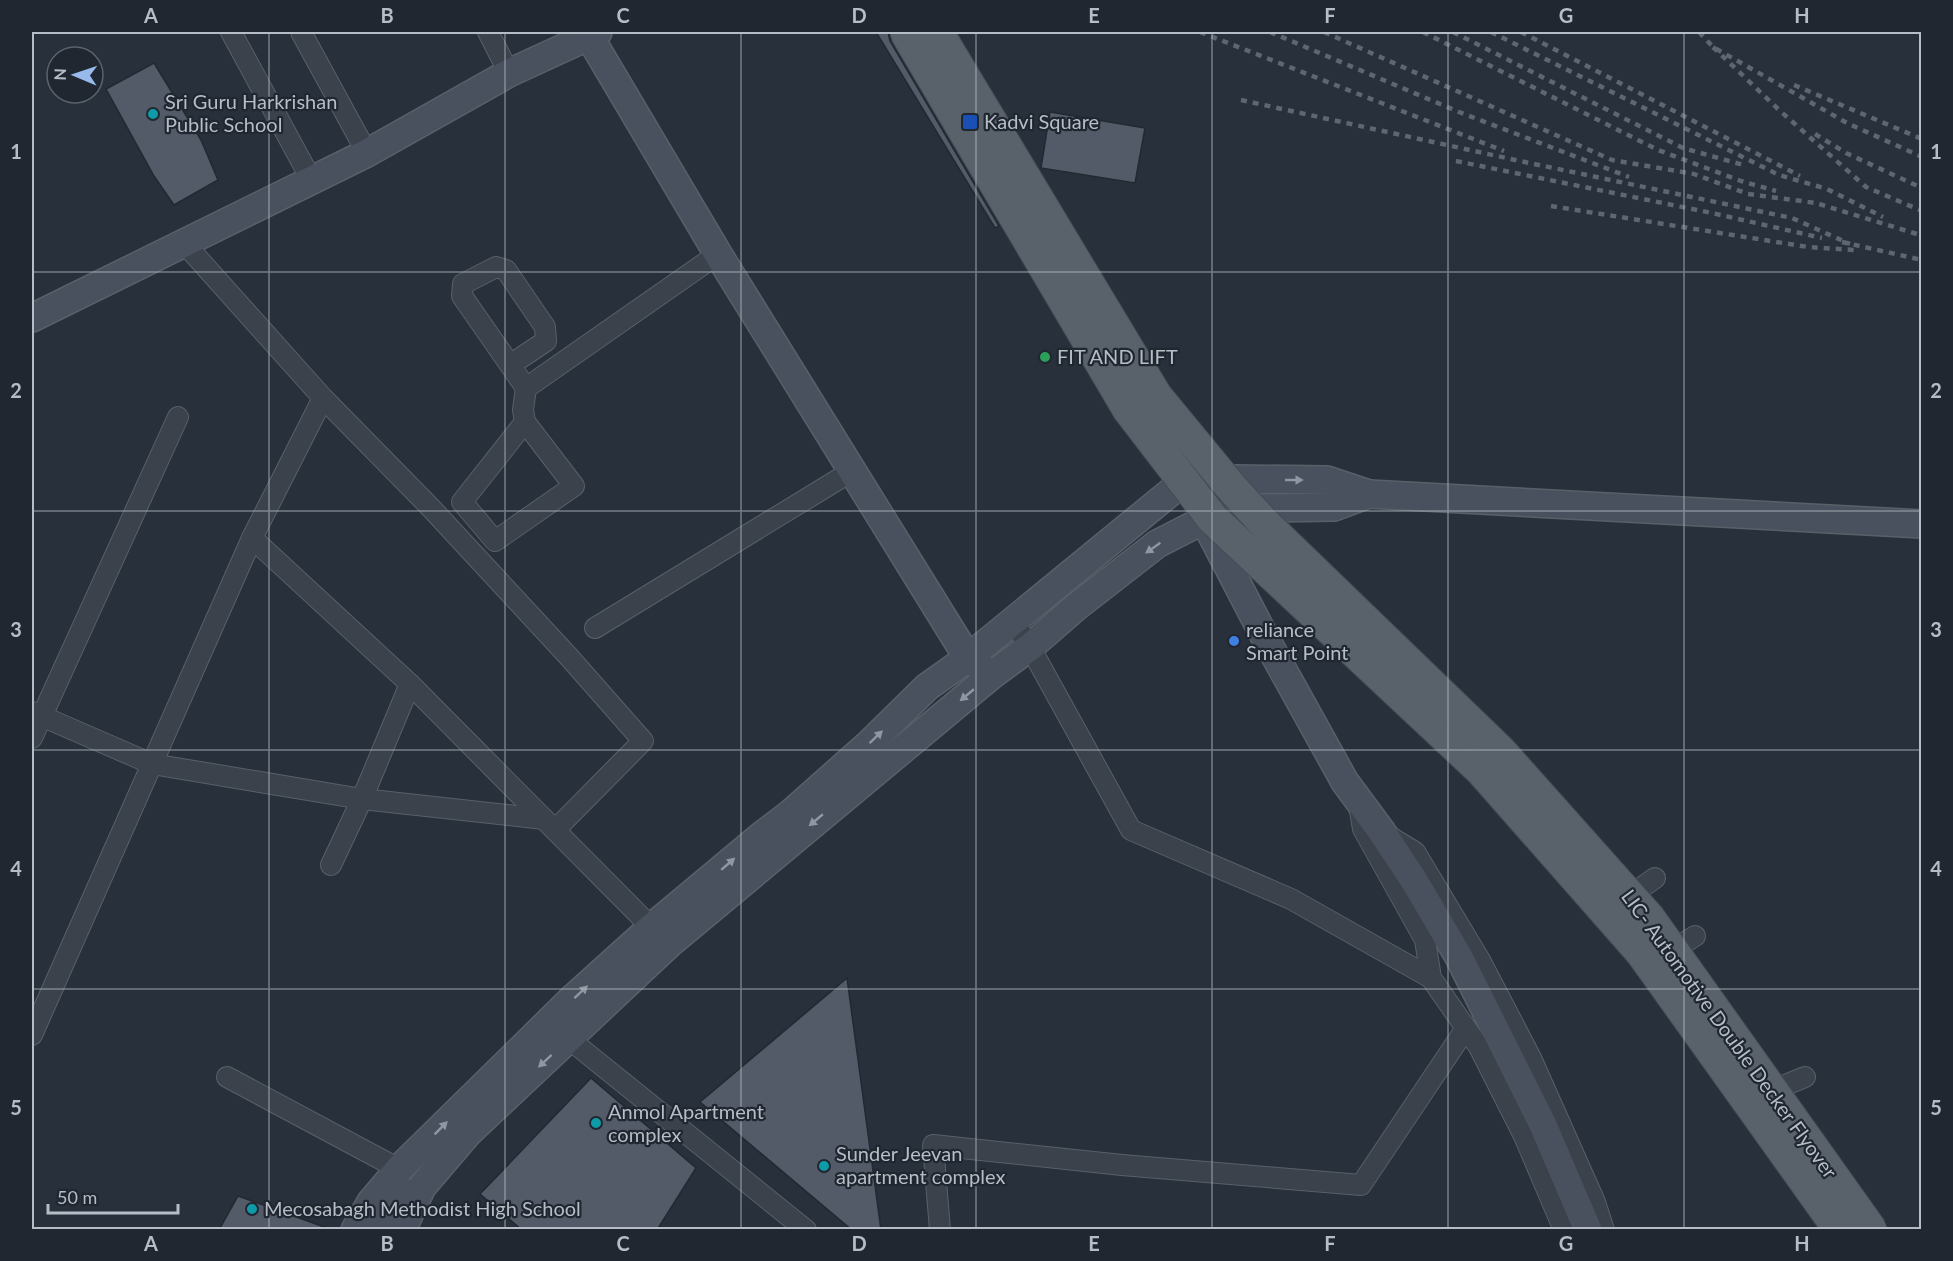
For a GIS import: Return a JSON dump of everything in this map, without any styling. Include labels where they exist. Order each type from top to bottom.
[{"type":"main road","points":[[896,32],[1119,414],[1204,520],[1474,776],[1638,959],[1830,1230]]},
{"type":"main road","name":"LIC- Automotive Double Decker Flyover","points":[[906,32],[1129,410],[1212,518],[1481,770],[1589,892],[1642,953],[1840,1230]]},
{"type":"main road","name":"LIC- Automotive Double Decker Flyover","points":[[937,32],[1156,396],[1231,488],[1265,524],[1501,752],[1650,918],[1871,1230]]},
{"type":"main road","points":[[949,32],[1162,390],[1262,508],[1508,744],[1648,883],[1794,1082],[1882,1230]]},
{"type":"main road","points":[[32,318],[367,153],[509,74],[591,33],[718,254],[968,658],[992,675]]},
{"type":"main road","points":[[355,1230],[371,1202],[406,1185],[468,1133],[569,1039],[660,935],[761,836],[790,814],[870,743],[927,687],[968,658],[1178,486],[1236,480],[1327,480],[1369,494],[1922,524]]},
{"type":"main road","points":[[381,1230],[406,1185],[570,1001],[660,935],[1030,647],[1076,607],[1157,544],[1204,520],[1262,508],[1334,507],[1369,494]]},
{"type":"main road","points":[[1204,520],[1345,782],[1415,882],[1459,957],[1543,1125],[1588,1230]]},
{"type":"main road","points":[[402,1230],[406,1185]]},
{"type":"street","points":[[231,32],[312,181]]},
{"type":"street","points":[[301,32],[367,153]]},
{"type":"street","points":[[488,32],[509,74]]},
{"type":"street","points":[[36,715],[152,764],[362,799],[549,824],[643,741],[431,508],[323,398],[185,244]]},
{"type":"street","points":[[526,388],[718,254]]},
{"type":"street","points":[[510,365],[546,341],[548,336],[545,327],[506,270],[496,267],[463,284],[462,296],[510,365],[526,388],[523,410],[525,422],[574,486],[495,541],[462,502],[525,422]]},
{"type":"street","points":[[32,1035],[252,538],[323,398]]},
{"type":"street","points":[[32,738],[36,715],[178,417]]},
{"type":"street","points":[[595,628],[852,471]]},
{"type":"street","points":[[252,538],[410,684],[660,935]]},
{"type":"street","points":[[1013,621],[1030,647],[1131,830],[1291,899],[1431,978],[1479,1047],[1524,1136],[1564,1230]]},
{"type":"street","points":[[331,865],[362,799],[410,684]]},
{"type":"street","points":[[1358,799],[1363,829],[1425,940],[1431,978]]},
{"type":"street","points":[[1382,832],[1416,852],[1481,962],[1531,1058],[1595,1202],[1604,1230]]},
{"type":"street","points":[[940,1230],[933,1145],[1122,1165],[1360,1185],[1466,1028]]},
{"type":"street","points":[[569,1039],[806,1230]]},
{"type":"street","points":[[227,1077],[406,1185]]},
{"type":"building","points":[[876,32],[888,32],[890,41],[999,226],[995,228]]},
{"type":"building","name":"Sri Guru Harkrishan Public School","points":[[154,63],[201,140],[218,180],[174,205],[154,176],[106,89]]},
{"type":"building","points":[[1050,112],[1145,128],[1135,183],[1041,168]]},
{"type":"building","name":"Sunder Jeevan apartment complex","points":[[847,978],[881,1230],[852,1230],[700,1102]]},
{"type":"building","name":"Anmol Apartment complex","points":[[591,1078],[696,1168],[657,1230],[522,1230],[480,1194]]},
{"type":"building","name":"Mecosabagh Methodist High School","points":[[238,1196],[327,1228],[327,1230],[219,1230]]},
{"type":"railway","points":[[912,32],[1156,437],[1230,523],[1442,720],[1533,814],[1702,1019],[1847,1230]]},
{"type":"railway","points":[[924,32],[1164,431],[1237,516],[1450,712],[1541,807],[1710,1012],[1860,1230]]},
{"type":"railway","points":[[1200,32],[1504,151]]},
{"type":"railway","points":[[1270,32],[1459,112],[1629,177]]},
{"type":"railway","points":[[1324,32],[1612,160],[1694,174],[1748,194],[1816,203],[1920,235]]},
{"type":"railway","points":[[1423,32],[1658,150],[1741,181],[1776,191]]},
{"type":"railway","points":[[1453,32],[1683,148],[1747,166]]},
{"type":"railway","points":[[1491,32],[1779,175],[1827,189],[1883,217]]},
{"type":"railway","points":[[1521,32],[1800,176]]},
{"type":"railway","points":[[1699,32],[1713,47],[1847,123],[1922,157]]},
{"type":"railway","points":[[1713,47],[1778,109],[1866,187],[1922,211]]},
{"type":"railway","points":[[1794,85],[1922,139]]},
{"type":"railway","points":[[1241,100],[1792,218],[1850,244]]},
{"type":"railway","points":[[1815,134],[1846,153],[1922,188]]},
{"type":"railway","points":[[1456,161],[1712,213],[1822,238]]},
{"type":"railway","points":[[1551,206],[1808,247],[1854,250]]},
{"type":"railway","points":[[1842,242],[1922,260]]},
{"type":"place","name":"Sri Guru Harkrishan Public School","points":[[153,114]]},
{"type":"place","name":"Kadvi Square","points":[[970,122]]},
{"type":"place","name":"FIT AND LIFT","points":[[1045,357]]},
{"type":"place","name":"reliance Smart Point","points":[[1234,641]]},
{"type":"place","name":"Anmol Apartment complex","points":[[596,1123]]},
{"type":"place","name":"Sunder Jeevan apartment complex","points":[[824,1166]]},
{"type":"place","name":"Mecosabagh Methodist High School","points":[[252,1209]]}]
